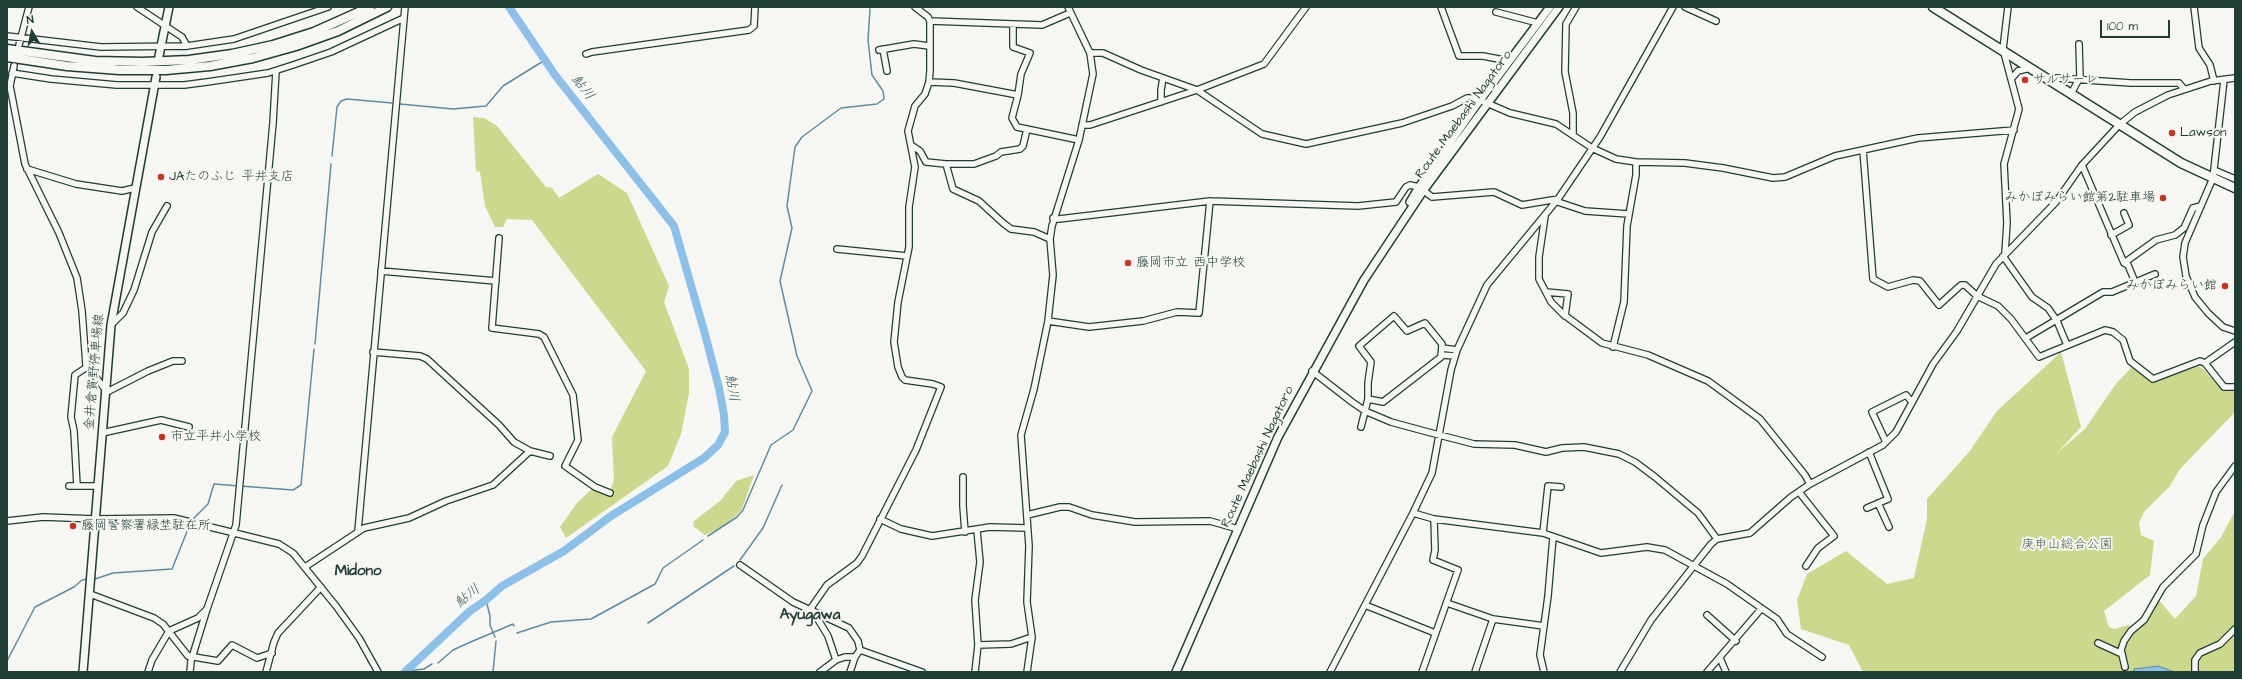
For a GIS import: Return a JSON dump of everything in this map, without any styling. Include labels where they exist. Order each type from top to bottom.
[{"type":"highway","points":[[7,49],[95,61],[143,62],[189,60],[232,54],[314,32],[370,7]]},
{"type":"highway","points":[[7,57],[67,66],[119,70],[166,70],[210,66],[253,58],[296,46],[338,30],[387,7]]},
{"type":"highway","points":[[1933,7],[2003,49],[2119,125],[2182,163],[2214,174],[2235,188]]},
{"type":"main road","points":[[159,56],[169,7]]},
{"type":"main road","name":"Route Maebashi Nagatoro","points":[[1176,672],[1278,438],[1312,372],[1421,189],[1483,102],[1509,61],[1550,7]]},
{"type":"main road","name":"Route Maebashi Nagatoro","points":[[1483,102],[1559,7]]},
{"type":"main road","name":"金井倉賀野停車場線","points":[[83,672],[111,325],[156,77]]},
{"type":"street","points":[[19,46],[29,7]]},
{"type":"street","points":[[137,7],[182,37],[187,46]]},
{"type":"street","points":[[7,36],[101,46],[187,46],[234,39],[328,7]]},
{"type":"street","points":[[358,531],[405,7]]},
{"type":"street","points":[[586,54],[749,30],[754,26],[755,7]]},
{"type":"street","points":[[811,608],[827,585],[857,563],[916,450],[942,387],[933,384],[905,380],[900,374],[894,342],[897,309],[911,229],[909,207],[915,167],[908,131],[915,106],[924,94],[929,82],[930,21],[928,17],[915,7]]},
{"type":"street","points":[[1082,125],[1090,125],[1197,90],[1264,64],[1306,7]]},
{"type":"street","points":[[1441,7],[1459,56],[1483,56],[1509,61]]},
{"type":"street","points":[[1573,135],[1573,113],[1564,72],[1566,24],[1576,7]]},
{"type":"street","points":[[1330,672],[1414,513],[1432,472],[1455,356],[1487,285],[1545,216],[1610,122],[1673,7]]},
{"type":"street","points":[[1685,7],[1716,21]]},
{"type":"street","points":[[2008,7],[2003,49],[2020,109],[2004,164],[2007,223],[2004,254],[2032,297],[2048,308],[2057,321],[2067,345]]},
{"type":"street","points":[[2194,7],[2199,48],[2210,65],[2214,81]]},
{"type":"street","points":[[930,21],[1045,25],[1069,10],[1090,53],[1093,67],[1092,81],[1079,140],[1053,218],[1050,239],[1053,275],[1048,321],[1034,389],[1021,435],[1029,546],[1027,602],[1032,637],[1027,672]]},
{"type":"street","points":[[1496,12],[1538,23]]},
{"type":"street","points":[[12,73],[83,83],[154,85],[207,82],[276,71],[331,52],[404,18]]},
{"type":"street","points":[[1012,24],[1013,48],[1030,53],[1021,74],[1018,95],[1012,118],[1017,126],[1079,140]]},
{"type":"street","points":[[887,71],[881,50],[914,44],[929,46]]},
{"type":"street","points":[[2071,94],[2079,80],[2079,44]]},
{"type":"street","points":[[1090,53],[1103,53],[1141,70],[1197,90],[1262,134],[1306,144],[1402,123],[1452,106],[1463,98],[1483,102],[1510,113],[1556,124],[1592,148],[1616,159],[1636,162],[1692,164],[1723,168],[1773,178],[1785,177],[1835,156],[1918,138],[2014,130]]},
{"type":"street","points":[[14,66],[10,86],[26,169],[59,234],[77,278],[87,367],[105,391],[148,371],[174,361],[182,361]]},
{"type":"street","points":[[2012,78],[2018,71],[2030,68]]},
{"type":"street","points":[[190,672],[207,608],[235,532],[274,123],[276,71]]},
{"type":"street","points":[[1161,102],[1160,90],[1163,78]]},
{"type":"street","points":[[2051,81],[2056,78],[2179,83],[2184,89]]},
{"type":"street","points":[[1620,672],[1651,620],[1706,549],[1717,539],[1750,533],[1810,484],[1886,442],[1896,432],[1933,364],[1957,331],[2004,254],[2056,202],[2082,165],[2119,125],[2152,102],[2184,89],[2214,81],[2235,78]]},
{"type":"street","points":[[2224,80],[2214,174],[2186,243],[2183,257],[2186,276],[2191,290],[2208,313],[2223,327],[2235,330]]},
{"type":"street","points":[[929,82],[954,83],[1018,95]]},
{"type":"street","points":[[911,145],[920,151],[926,162],[974,164],[996,156],[1001,152],[1020,149],[1023,146],[1027,129]]},
{"type":"street","points":[[1863,150],[1873,279],[1888,287],[1913,280],[1920,281],[1939,305],[1961,285],[1977,296],[1998,306],[2011,319],[2039,357],[2105,330],[2113,332],[2123,340],[2130,361],[2153,379],[2200,361],[2205,363],[2224,387],[2235,387]]},
{"type":"street","points":[[1613,347],[1624,302],[1627,226],[1636,175],[1636,162]]},
{"type":"street","points":[[946,164],[952,186],[956,191],[979,201],[1011,229],[1034,232],[1050,239]]},
{"type":"street","points":[[2082,165],[2111,235],[2124,263],[2128,265],[2135,282]]},
{"type":"street","points":[[26,169],[76,184],[122,191],[135,188]]},
{"type":"street","points":[[2214,174],[2235,179]]},
{"type":"street","points":[[1053,218],[1059,219],[1210,200],[1358,206],[1396,202],[1406,187],[1421,189],[1432,196],[1461,196],[1489,192],[1522,205],[1557,200],[1585,211],[1629,214]]},
{"type":"street","points":[[1048,321],[1089,327],[1143,321],[1178,312],[1198,314],[1210,200]]},
{"type":"street","points":[[111,325],[123,313],[134,290],[152,232],[167,206]]},
{"type":"street","points":[[2124,263],[2156,240],[2175,235],[2184,228],[2193,208],[2201,206]]},
{"type":"street","points":[[2111,235],[2129,225],[2124,213]]},
{"type":"street","points":[[1545,216],[1538,267],[1539,279],[1551,302],[1565,316],[1602,343],[1648,355],[1708,381],[1741,403],[1760,419],[1805,475],[1810,484]]},
{"type":"street","points":[[499,238],[492,328],[543,336],[571,388],[578,440],[565,466],[595,487],[610,492]]},
{"type":"street","points":[[836,249],[907,256]]},
{"type":"street","points":[[381,271],[496,281]]},
{"type":"street","points":[[2026,338],[2057,321],[2103,292],[2112,292],[2155,274]]},
{"type":"street","points":[[1546,292],[1568,294],[1565,316]]},
{"type":"street","points":[[1361,427],[1368,399],[1371,362],[1359,346],[1394,316],[1407,331],[1425,323],[1442,344],[1442,355]]},
{"type":"street","points":[[2205,363],[2235,342]]},
{"type":"street","points":[[1442,348],[1457,350]]},
{"type":"street","points":[[373,352],[420,356],[427,359],[499,425],[511,440],[530,451],[550,456]]},
{"type":"street","points":[[1368,399],[1383,402],[1442,355],[1455,356]]},
{"type":"street","points":[[77,486],[74,431],[71,417],[75,375],[87,367]]},
{"type":"street","points":[[1312,372],[1365,411],[1390,422],[1474,444],[1515,445],[1537,451],[1584,446],[1619,454],[1635,462],[1698,513],[1717,539]]},
{"type":"street","points":[[1886,442],[1872,412],[1906,394],[1912,402]]},
{"type":"street","points":[[102,433],[161,420],[189,427]]},
{"type":"street","points":[[305,567],[358,531],[375,524],[408,518],[446,501],[493,485],[530,451]]},
{"type":"street","points":[[1867,508],[1888,499],[1869,452]]},
{"type":"street","points":[[2125,667],[2121,650],[2124,641],[2131,631],[2144,620],[2160,590],[2196,554],[2203,525],[2216,492],[2235,466]]},
{"type":"street","points":[[963,477],[965,532]]},
{"type":"street","points":[[69,486],[98,486]]},
{"type":"street","points":[[1542,533],[1548,486],[1561,487]]},
{"type":"street","points":[[1799,492],[1834,536],[1818,548],[1806,566]]},
{"type":"street","points":[[1878,503],[1888,527]]},
{"type":"street","points":[[1026,515],[1060,507],[1069,507],[1092,515],[1134,522],[1210,521],[1238,530]]},
{"type":"street","points":[[1414,513],[1434,519],[1542,533],[1601,553],[1651,547],[1665,550],[1727,584],[1777,619],[1787,634],[1822,657]]},
{"type":"street","points":[[7,521],[37,517],[95,519],[174,518],[279,544],[293,553],[321,587],[352,628],[377,670]]},
{"type":"street","points":[[880,519],[901,529],[932,536],[990,527],[1027,528]]},
{"type":"street","points":[[1422,672],[1458,570],[1433,560],[1435,550],[1434,519]]},
{"type":"street","points":[[975,672],[978,645],[975,600],[980,562],[977,530]]},
{"type":"street","points":[[1544,672],[1540,655],[1548,596],[1553,537]]},
{"type":"street","points":[[740,565],[792,602],[811,608],[849,628],[858,641],[860,650],[855,657],[850,672]]},
{"type":"street","points":[[266,672],[278,633],[321,587]]},
{"type":"street","points":[[90,594],[154,618],[169,631],[188,656],[193,658],[218,661],[232,645],[257,658],[272,653]]},
{"type":"street","points":[[1447,603],[1493,619],[1544,626]]},
{"type":"street","points":[[1365,605],[1435,633]]},
{"type":"street","points":[[148,672],[152,660],[169,631],[198,618],[207,608]]},
{"type":"street","points":[[811,608],[828,636],[836,660]]},
{"type":"street","points":[[1707,672],[1736,641],[1761,609]]},
{"type":"street","points":[[1707,614],[1736,641]]},
{"type":"street","points":[[1475,672],[1493,619]]},
{"type":"street","points":[[2195,672],[2195,660],[2200,652],[2220,644],[2235,629]]},
{"type":"street","points":[[978,645],[1011,644],[1032,637]]},
{"type":"street","points":[[2098,643],[2122,654]]},
{"type":"street","points":[[860,650],[922,672]]},
{"type":"street","points":[[820,672],[836,660],[845,657],[855,657]]},
{"type":"street","points":[[1720,658],[1726,672]]},
{"type":"green space","points":[[473,117],[484,118],[497,126],[546,187],[552,188],[559,198],[598,174],[627,193],[669,286],[664,302],[689,369],[689,393],[681,434],[668,466],[566,538],[560,527],[577,503],[593,488],[609,494],[614,480],[612,437],[646,371],[532,220],[507,219],[503,227],[495,227],[485,206],[480,172],[476,171]]},
{"type":"green space","name":"庚申山総合公園","points":[[2061,352],[2081,427],[2057,453],[2085,429],[2115,385],[2132,367],[2149,380],[2160,380],[2196,365],[2203,369],[2222,389],[2235,390],[2235,412],[2180,469],[2170,486],[2144,512],[2139,523],[2141,535],[2154,541],[2150,575],[2104,611],[2109,627],[2114,629],[2129,625],[2131,629],[2144,623],[2158,599],[2175,619],[2196,596],[2203,559],[2221,537],[2235,511],[2235,672],[1863,672],[1849,645],[1801,629],[1797,600],[1807,574],[1846,551],[1887,584],[1914,578],[1927,519],[1927,499],[1969,452],[1997,411]]},
{"type":"green space","points":[[754,475],[742,509],[737,515],[718,529],[705,535],[693,526],[694,521],[720,501],[736,481]]},
{"type":"water","points":[[2158,666],[2175,672],[2133,672],[2134,669]]},
{"type":"waterway","name":"鮎川","points":[[405,672],[470,611],[502,586],[564,551],[611,516],[704,458],[718,445],[725,432],[724,415],[719,388],[674,226],[555,75],[509,7]]},
{"type":"waterway","points":[[708,536],[737,517],[743,510],[771,445],[793,430],[812,391],[797,356],[780,281],[792,228],[787,206],[795,147],[802,137],[841,108],[877,104],[884,99],[883,91],[872,75],[868,40],[870,9]]},
{"type":"waterway","points":[[400,104],[453,109],[486,106],[503,86],[545,60]]},
{"type":"waterway","points":[[332,156],[337,107],[341,101],[347,99],[392,103]]},
{"type":"waterway","points":[[315,344],[331,164]]},
{"type":"waterway","points":[[192,520],[208,504],[214,484],[293,490],[301,485],[314,349]]},
{"type":"waterway","points":[[740,560],[763,528],[782,485]]},
{"type":"waterway","points":[[95,579],[113,573],[172,569],[190,524]]},
{"type":"waterway","points":[[517,633],[551,622],[591,619],[655,584],[663,568],[703,540]]},
{"type":"waterway","points":[[648,623],[734,566]]},
{"type":"waterway","points":[[7,661],[35,607],[74,587],[82,580],[88,579]]},
{"type":"waterway","points":[[486,600],[490,616],[490,625],[495,637]]},
{"type":"waterway","points":[[438,663],[453,650],[513,624],[514,626]]},
{"type":"waterway","points":[[493,672],[496,641]]},
{"type":"waterway","points":[[406,671],[424,669],[432,664]]},
{"type":"place","name":"サルサーレ","points":[[2025,80]]},
{"type":"place","name":"Lawson","points":[[2172,133]]},
{"type":"place","name":"JAたのふじ 平井支店","points":[[161,177]]},
{"type":"place","name":"みかぼみらい館第2駐車場","points":[[2163,198]]},
{"type":"place","name":"藤岡市立 西中学校","points":[[1128,263]]},
{"type":"place","name":"みかぼみらい館","points":[[2225,286]]},
{"type":"place","name":"市立平井小学校","points":[[162,437]]},
{"type":"place","name":"藤岡警察署緑埜駐在所","points":[[73,526]]},
{"type":"district","name":"Midono","points":[[358,572]]},
{"type":"district","name":"Ayugawa","points":[[810,616]]}]
